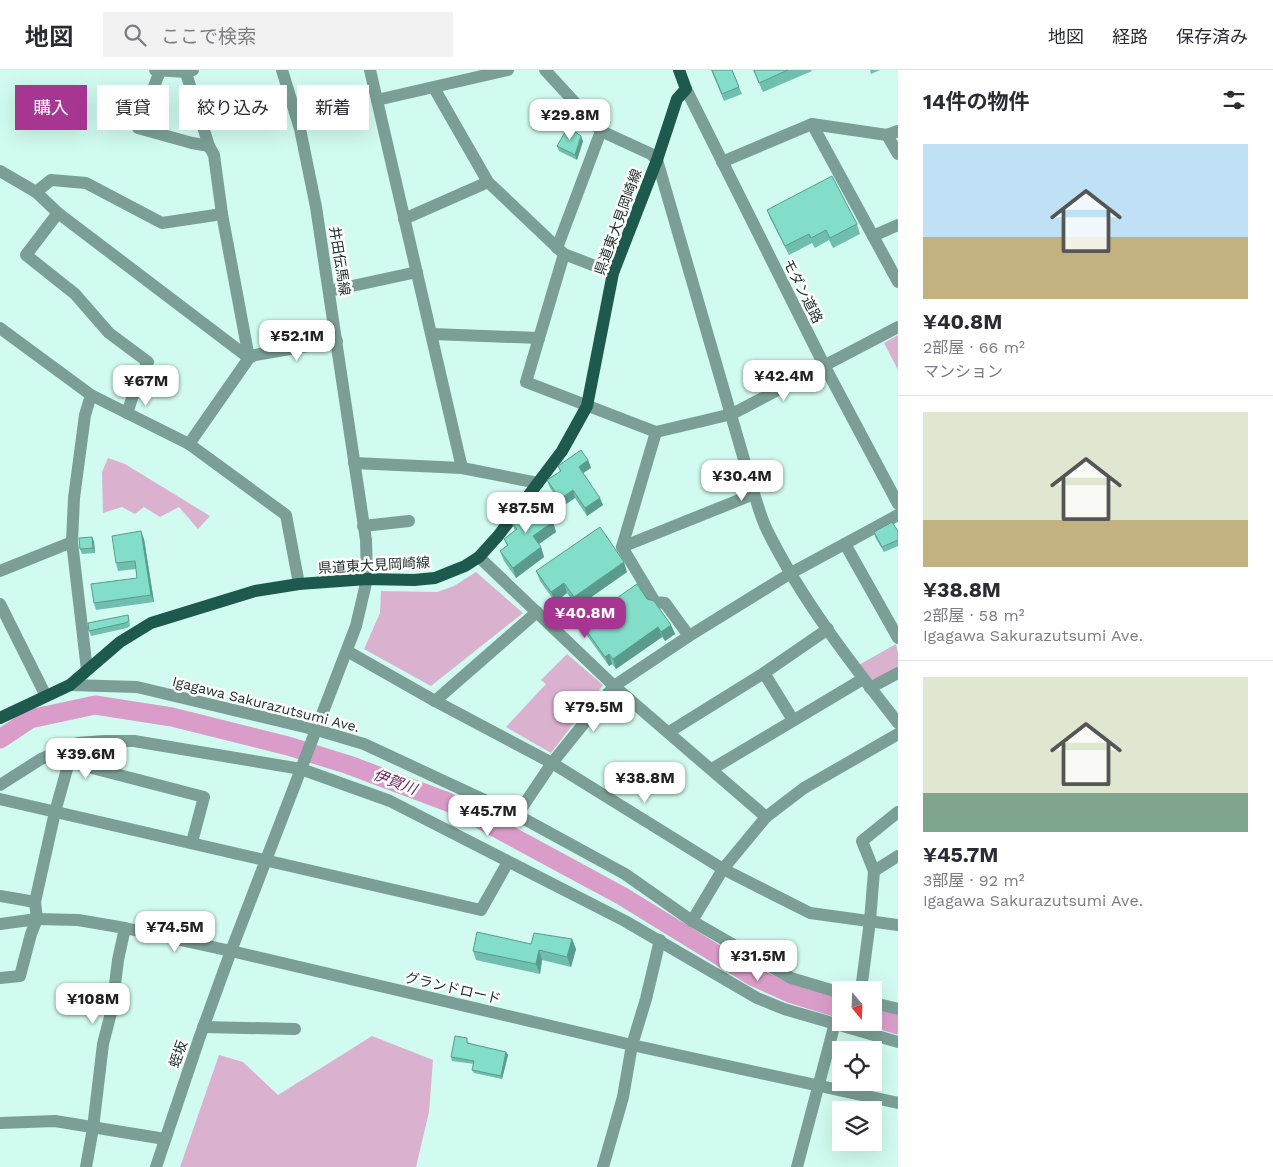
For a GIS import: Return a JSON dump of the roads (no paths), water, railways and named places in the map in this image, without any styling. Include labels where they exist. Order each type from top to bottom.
[{"type":"main road","points":[[679,70],[686,89]]},
{"type":"main road","name":"県道東大見岡崎線","points":[[0,718],[70,685],[120,642],[151,623],[255,591],[300,584],[367,579],[414,580],[435,578],[465,566],[479,557],[498,536],[562,450],[588,406],[613,273],[677,99],[686,89]]},
{"type":"street","points":[[209,146],[138,128],[157,70],[188,71],[209,146],[214,155],[222,214],[249,358]]},
{"type":"street","name":"井田伝馬線","points":[[282,70],[300,129],[316,207],[366,540],[367,579],[363,602],[347,651],[301,769]]},
{"type":"street","points":[[370,70],[462,468]]},
{"type":"street","points":[[377,100],[508,70]]},
{"type":"street","points":[[545,70],[601,131],[650,154],[656,160],[754,494],[766,528],[791,573],[828,629],[866,683],[898,723]]},
{"type":"street","points":[[434,88],[488,182],[560,251],[613,273]]},
{"type":"street","name":"モダン道路","points":[[686,89],[824,366],[898,504]]},
{"type":"street","points":[[812,124],[898,282]]},
{"type":"street","points":[[722,162],[812,124],[892,133],[898,154]]},
{"type":"street","points":[[601,131],[560,251],[539,338],[526,382],[656,432],[732,414],[898,327]]},
{"type":"street","points":[[0,171],[36,192],[58,213],[249,358]]},
{"type":"street","points":[[36,192],[51,180],[86,183],[162,224],[222,214]]},
{"type":"street","points":[[404,218],[488,182]]},
{"type":"street","points":[[58,213],[26,255],[75,294],[109,333],[148,362],[138,380],[127,412]]},
{"type":"street","points":[[873,236],[898,225]]},
{"type":"street","points":[[329,292],[417,272]]},
{"type":"street","points":[[0,328],[91,394],[189,444],[286,516],[300,584]]},
{"type":"street","points":[[432,334],[539,338]]},
{"type":"street","points":[[189,444],[249,358],[255,355],[337,341]]},
{"type":"street","points":[[87,670],[72,542],[74,498],[84,424],[91,394]]},
{"type":"street","points":[[656,432],[622,547],[655,602],[664,603],[690,636]]},
{"type":"street","points":[[354,464],[462,468],[538,483]]},
{"type":"street","points":[[622,547],[754,494]]},
{"type":"street","points":[[517,815],[552,763],[614,686],[791,573],[898,515]]},
{"type":"street","points":[[363,526],[409,521]]},
{"type":"street","points":[[0,571],[72,542]]},
{"type":"street","points":[[846,544],[898,638]]},
{"type":"street","points":[[479,557],[614,686],[670,732],[766,817]]},
{"type":"street","points":[[0,604],[46,696]]},
{"type":"street","points":[[435,701],[537,612]]},
{"type":"street","points":[[670,732],[764,673],[828,629]]},
{"type":"street","points":[[347,651],[435,701],[552,763],[723,869],[810,914],[898,925]]},
{"type":"street","points":[[764,673],[793,720]]},
{"type":"street","points":[[712,769],[793,720],[866,683],[898,673]]},
{"type":"street","name":"Igagawa Sakurazutsumi Ave.","points":[[70,685],[137,688],[317,730],[364,744],[517,815],[625,874],[692,921],[791,978],[832,990]]},
{"type":"street","points":[[692,921],[723,869],[766,817],[804,788],[898,734]]},
{"type":"street","points":[[0,785],[41,759],[61,750],[78,743],[104,741],[134,741],[301,769],[390,801],[660,940],[677,952],[757,998],[784,1009],[832,1022]]},
{"type":"street","points":[[0,978],[20,976],[37,919],[35,902],[55,812],[69,762],[204,797],[192,842]]},
{"type":"street","name":"蛭坂","points":[[156,1167],[203,1027],[265,859],[301,769]]},
{"type":"street","points":[[0,798],[481,910],[508,862]]},
{"type":"street","points":[[862,981],[874,872],[862,841],[898,812]]},
{"type":"street","points":[[874,872],[898,856]]},
{"type":"street","points":[[0,896],[35,902]]},
{"type":"street","name":"グランドロード","points":[[0,924],[37,919],[78,920],[124,928],[231,951],[632,1045],[818,1084],[898,1103]]},
{"type":"street","points":[[86,1167],[93,1128],[103,1044],[112,1009],[124,928]]},
{"type":"street","points":[[604,1167],[623,1097],[632,1045],[646,999],[660,940]]},
{"type":"street","points":[[882,1005],[898,1010]]},
{"type":"street","points":[[203,1027],[295,1029]]},
{"type":"street","points":[[797,1167],[833,1031]]},
{"type":"street","points":[[862,1031],[898,1042]]},
{"type":"street","points":[[0,1123],[55,1121],[165,1139]]},
{"type":"waterway","name":"伊賀川","points":[[0,739],[30,719],[95,705],[172,717],[288,746],[349,765],[448,802],[622,896],[752,976],[792,994],[832,1006]]},
{"type":"waterway","name":"伊賀川","points":[[882,1020],[898,1025]]}]
